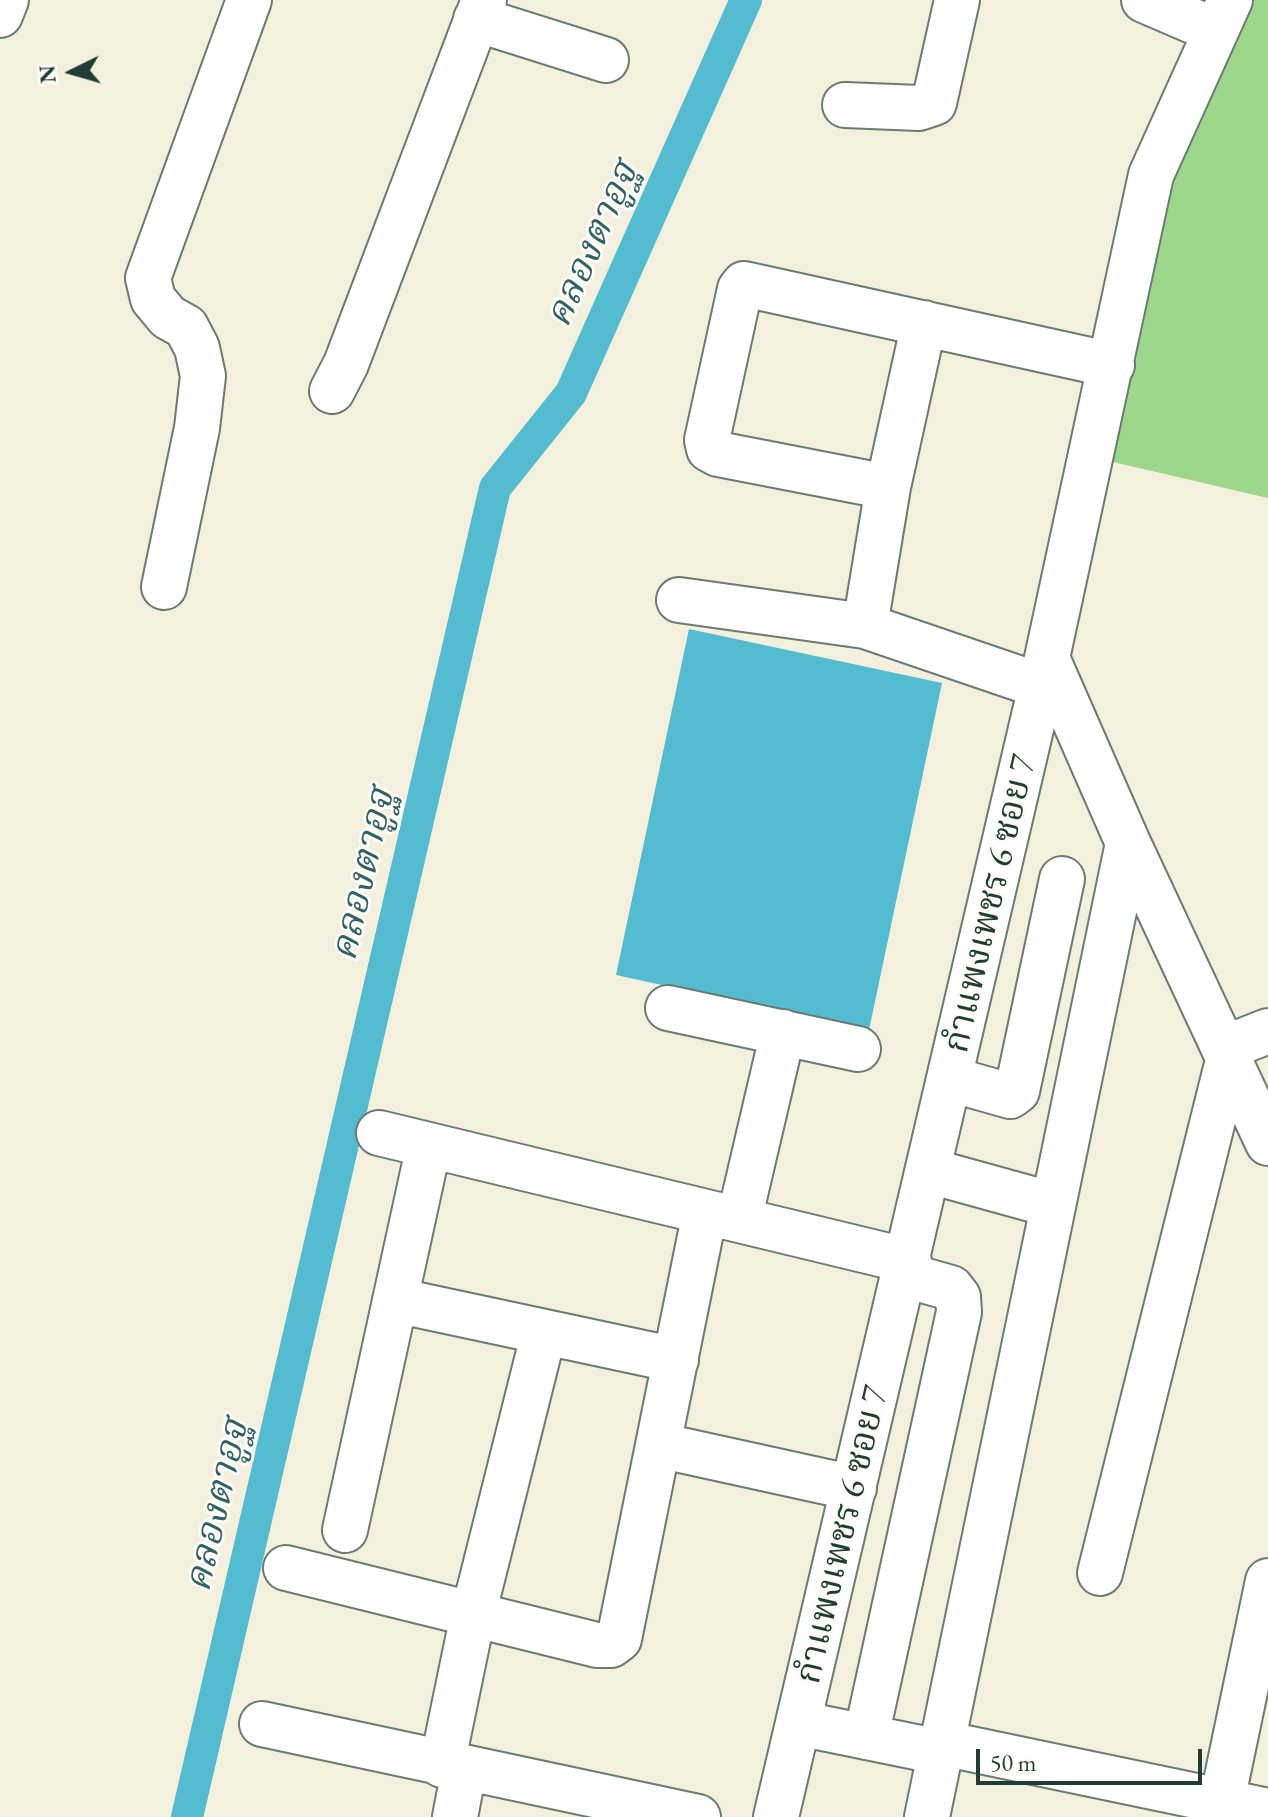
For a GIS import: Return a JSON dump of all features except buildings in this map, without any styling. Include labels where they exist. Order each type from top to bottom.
[{"type":"street","points":[[0,15],[6,0]]},
{"type":"street","points":[[164,587],[197,428],[203,376],[197,348],[186,327],[168,317],[153,299],[148,278],[249,0]]},
{"type":"street","points":[[845,105],[919,108],[934,103],[957,0]]},
{"type":"street","points":[[1144,0],[1223,16]]},
{"type":"street","points":[[332,391],[346,364],[480,10],[606,60]]},
{"type":"street","name":"กำแพงเพชร 6 ซอย 7","points":[[776,1817],[930,1171],[1044,672],[1151,175],[1223,16]]},
{"type":"street","points":[[888,487],[718,454],[709,449],[707,440],[740,289],[752,283],[1112,365]]},
{"type":"street","points":[[865,626],[888,487],[924,323]]},
{"type":"street","points":[[679,600],[865,626],[1044,672],[1128,843],[1268,1143]]},
{"type":"street","points":[[927,1817],[1128,843]]},
{"type":"street","points":[[950,1079],[1010,1096],[1017,1091],[1062,879]]},
{"type":"street","points":[[668,1008],[858,1049]]},
{"type":"street","points":[[1100,1573],[1227,1052],[1268,1031]]},
{"type":"street","points":[[286,1568],[597,1645],[611,1645],[619,1639],[676,1360],[783,1032]]},
{"type":"street","points":[[379,1133],[722,1216],[907,1268],[951,1288],[958,1297],[959,1312],[866,1737]]},
{"type":"street","points":[[345,1530],[429,1145]]},
{"type":"street","points":[[930,1171],[1053,1205]]},
{"type":"street","points":[[395,1300],[676,1360]]},
{"type":"street","points":[[455,1817],[453,1767],[473,1615],[544,1332]]},
{"type":"street","points":[[658,1445],[854,1488]]},
{"type":"street","points":[[1222,1801],[1268,1581]]},
{"type":"street","points":[[798,1723],[866,1737],[941,1747],[1268,1811]]},
{"type":"street","points":[[262,1724],[620,1809],[698,1817]]},
{"type":"green space","points":[[1254,0],[1268,0],[1268,498],[1109,461],[1154,175]]},
{"type":"water","points":[[689,629],[942,683],[869,1030],[616,975]]},
{"type":"waterway","name":"คลองตาอูฐ","points":[[187,1817],[495,488],[571,393],[746,0]]}]
